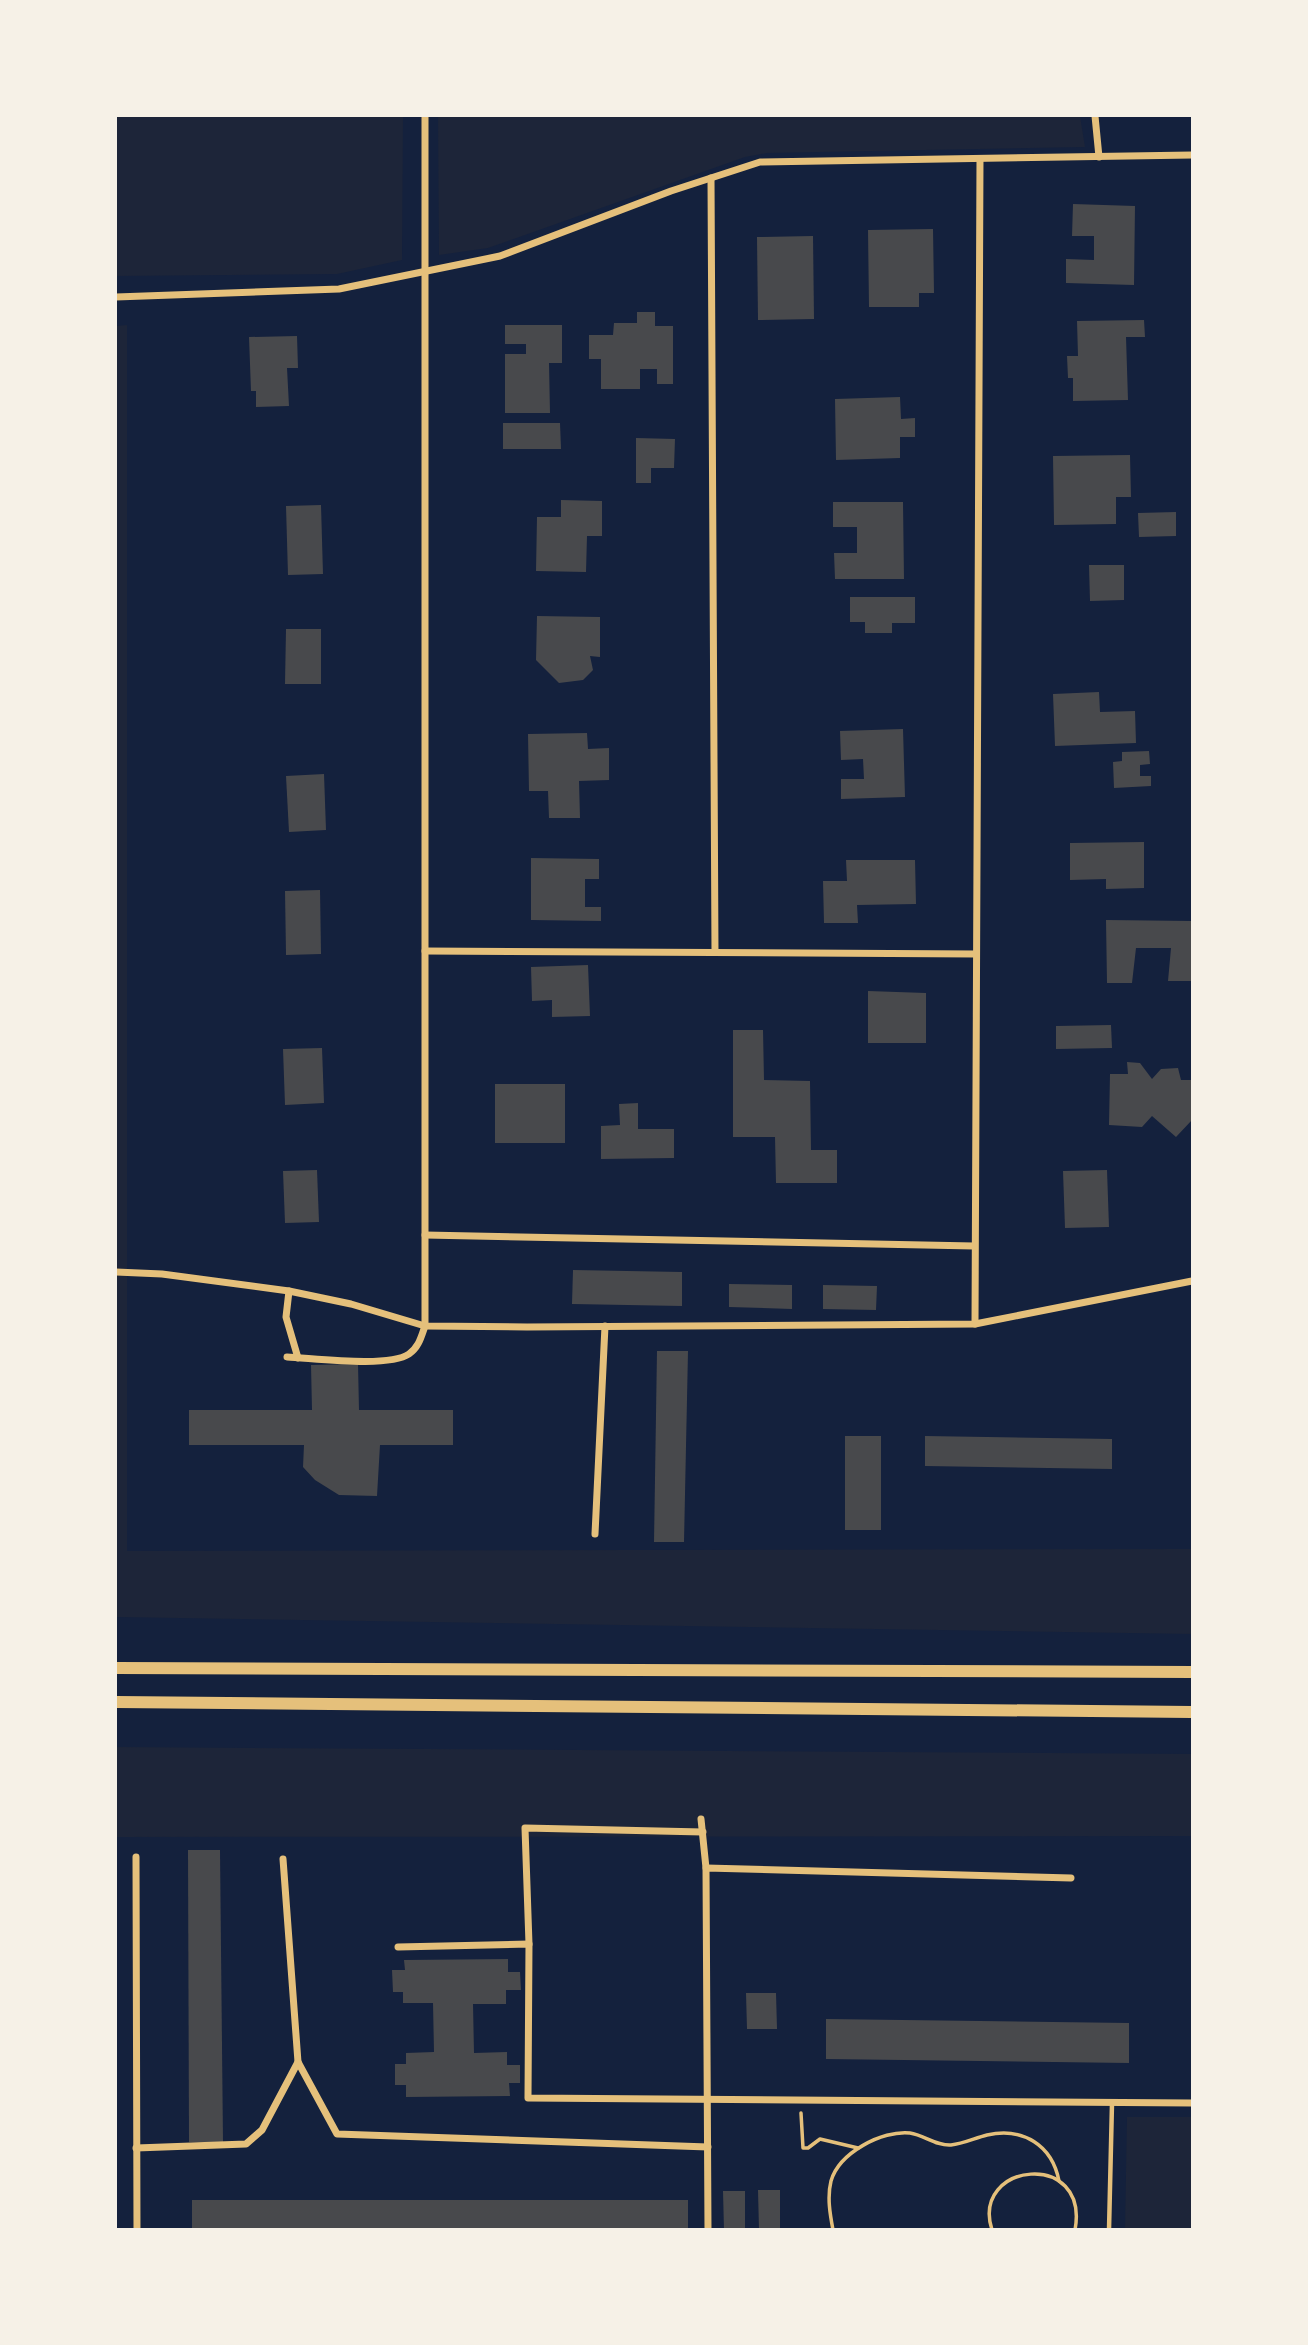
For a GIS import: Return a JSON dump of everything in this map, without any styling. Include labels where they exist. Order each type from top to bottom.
[{"type":"main road","points":[[116,1668],[1192,1672]]},
{"type":"main road","points":[[116,1702],[1192,1712]]},
{"type":"street","points":[[287,1357],[379,1360],[405,1357],[417,1347],[425,1326],[425,116]]},
{"type":"street","points":[[1095,116],[1099,157]]},
{"type":"street","points":[[116,297],[339,289],[425,272],[500,256],[760,162],[1192,155]]},
{"type":"street","points":[[975,1324],[980,159]]},
{"type":"street","points":[[711,178],[715,953]]},
{"type":"street","points":[[425,951],[976,954]]},
{"type":"street","points":[[425,1236],[974,1247]]},
{"type":"street","points":[[116,1272],[162,1274],[289,1291],[351,1304],[425,1326],[975,1324],[1192,1281]]},
{"type":"street","points":[[289,1291],[286,1317],[298,1358]]},
{"type":"street","points":[[595,1534],[605,1326]]},
{"type":"street","points":[[702,1819],[706,1868],[708,2230]]},
{"type":"street","points":[[703,1832],[525,1828],[529,1944],[528,2098],[1192,2104]]},
{"type":"street","points":[[136,1857],[136,2230]]},
{"type":"street","points":[[283,1859],[298,2062],[334,2130],[341,2136],[708,2147]]},
{"type":"street","points":[[706,1868],[1071,1878]]},
{"type":"street","points":[[398,1947],[529,1944]]},
{"type":"street","points":[[136,2148],[246,2144],[262,2130],[298,2062]]},
{"type":"lane","points":[[1109,2230],[1112,2103]]},
{"type":"path","points":[[801,2099],[803,2148],[808,2148],[820,2139],[860,2148]]},
{"type":"path","points":[[833,2230],[829,2208],[832,2179],[842,2164],[860,2148],[894,2133],[911,2133],[941,2145],[952,2145],[999,2133],[1016,2134],[1034,2141],[1048,2152],[1055,2162],[1059,2180],[1076,2203],[1075,2230]]},
{"type":"path","points":[[992,2230],[990,2208],[995,2194],[1005,2182],[1032,2172],[1059,2180]]},
{"type":"shaded area","points":[[116,116],[403,116],[402,260],[337,274],[116,276]]},
{"type":"shaded area","points":[[438,116],[1080,116],[1085,147],[767,153],[745,157],[488,248],[439,255]]},
{"type":"shaded area","points":[[127,325],[127,1551],[1192,1549],[1192,1634],[116,1617],[116,326]]},
{"type":"shaded area","points":[[116,1747],[1192,1754],[1192,1836],[116,1837]]},
{"type":"shaded area","points":[[1127,2117],[1192,2117],[1192,2229],[1125,2229]]},
{"type":"building","points":[[1073,204],[1135,206],[1134,285],[1066,283],[1066,259],[1094,260],[1094,236],[1072,236]]},
{"type":"building","points":[[933,229],[934,293],[919,293],[919,307],[869,307],[868,230]]},
{"type":"building","points":[[813,236],[814,319],[758,320],[757,237]]},
{"type":"building","points":[[637,312],[655,312],[655,326],[673,326],[673,384],[657,384],[657,369],[640,369],[640,389],[601,389],[601,359],[589,359],[589,335],[613,335],[614,323],[637,323]]},
{"type":"building","points":[[1144,320],[1145,337],[1126,337],[1128,400],[1073,401],[1073,378],[1068,378],[1067,356],[1078,356],[1077,321]]},
{"type":"building","points":[[505,325],[562,325],[562,363],[549,363],[550,413],[505,413],[505,354],[526,354],[526,344],[505,344]]},
{"type":"building","points":[[297,336],[298,368],[287,368],[289,406],[256,407],[256,391],[251,391],[249,337]]},
{"type":"building","points":[[900,397],[901,419],[915,418],[915,437],[900,437],[900,458],[836,460],[835,399]]},
{"type":"building","points":[[503,423],[560,423],[561,449],[503,449]]},
{"type":"building","points":[[636,438],[675,439],[674,468],[651,468],[651,483],[636,483]]},
{"type":"building","points":[[1130,455],[1131,497],[1116,497],[1116,524],[1054,525],[1053,456]]},
{"type":"building","points":[[561,500],[602,501],[602,536],[587,536],[586,572],[536,571],[537,517],[561,517]]},
{"type":"building","points":[[833,502],[903,502],[904,579],[835,579],[834,553],[857,553],[857,527],[833,527]]},
{"type":"building","points":[[321,505],[323,574],[288,575],[286,506]]},
{"type":"building","points":[[1176,512],[1176,536],[1139,537],[1138,513]]},
{"type":"building","points":[[1089,565],[1124,565],[1124,600],[1090,601]]},
{"type":"building","points":[[850,597],[915,597],[915,623],[892,623],[892,633],[865,633],[865,622],[850,622]]},
{"type":"building","points":[[537,616],[600,617],[600,657],[590,656],[593,670],[583,680],[559,683],[536,660]]},
{"type":"building","points":[[286,629],[321,629],[321,684],[285,684]]},
{"type":"building","points":[[1099,692],[1100,712],[1135,711],[1136,743],[1055,746],[1053,694]]},
{"type":"building","points":[[903,729],[905,797],[841,799],[841,779],[864,779],[863,759],[841,760],[840,731]]},
{"type":"building","points":[[587,733],[588,749],[609,748],[609,780],[579,781],[580,818],[549,818],[548,791],[529,791],[528,734]]},
{"type":"building","points":[[1149,751],[1150,764],[1140,765],[1140,776],[1151,776],[1151,786],[1114,788],[1113,762],[1122,761],[1122,752]]},
{"type":"building","points":[[324,774],[326,830],[289,832],[286,776]]},
{"type":"building","points":[[1144,842],[1144,888],[1106,889],[1106,879],[1070,880],[1070,843]]},
{"type":"building","points":[[531,858],[599,859],[599,879],[585,879],[585,907],[601,907],[601,921],[531,920]]},
{"type":"building","points":[[846,860],[915,860],[916,904],[857,905],[858,923],[824,923],[823,881],[847,881]]},
{"type":"building","points":[[320,890],[321,954],[286,955],[285,891]]},
{"type":"building","points":[[1106,920],[1192,921],[1192,981],[1168,981],[1171,948],[1136,948],[1132,983],[1107,983]]},
{"type":"building","points":[[588,965],[590,1016],[552,1017],[552,1000],[532,1001],[531,967]]},
{"type":"building","points":[[868,991],[926,993],[926,1043],[868,1043]]},
{"type":"building","points":[[1111,1025],[1112,1048],[1056,1049],[1056,1026]]},
{"type":"building","points":[[733,1030],[763,1030],[764,1080],[810,1081],[811,1150],[837,1150],[837,1183],[776,1183],[775,1137],[733,1137]]},
{"type":"building","points":[[322,1048],[324,1103],[285,1105],[283,1049]]},
{"type":"building","points":[[1127,1062],[1140,1063],[1152,1079],[1161,1069],[1178,1068],[1181,1080],[1192,1080],[1192,1120],[1176,1137],[1152,1116],[1142,1127],[1109,1125],[1110,1074],[1128,1074]]},
{"type":"building","points":[[495,1084],[565,1084],[565,1143],[495,1143]]},
{"type":"building","points":[[638,1103],[638,1129],[674,1129],[674,1158],[601,1159],[601,1126],[620,1125],[619,1104]]},
{"type":"building","points":[[317,1170],[319,1222],[285,1223],[283,1171]]},
{"type":"building","points":[[1107,1170],[1109,1227],[1065,1228],[1063,1171]]},
{"type":"building","points":[[573,1270],[682,1272],[682,1306],[572,1304]]},
{"type":"building","points":[[729,1284],[792,1285],[792,1309],[729,1307]]},
{"type":"building","points":[[823,1285],[877,1286],[876,1310],[823,1309]]},
{"type":"building","points":[[657,1351],[688,1351],[684,1542],[654,1542]]},
{"type":"building","points":[[358,1364],[359,1410],[453,1410],[453,1445],[380,1445],[377,1496],[339,1495],[315,1480],[303,1467],[304,1445],[189,1445],[189,1410],[312,1410],[311,1365]]},
{"type":"building","points":[[845,1436],[881,1436],[881,1530],[845,1530]]},
{"type":"building","points":[[925,1436],[1112,1439],[1112,1469],[925,1466]]},
{"type":"building","points":[[188,1850],[220,1850],[223,2142],[189,2142]]},
{"type":"building","points":[[508,1959],[508,1972],[520,1972],[521,1990],[506,1990],[506,2004],[473,2004],[474,2053],[507,2052],[507,2065],[520,2065],[520,2083],[509,2083],[510,2096],[406,2097],[406,2085],[395,2085],[395,2064],[406,2064],[406,2053],[434,2052],[433,2003],[403,2003],[403,1992],[393,1992],[392,1970],[405,1970],[404,1960]]},
{"type":"building","points":[[746,1993],[776,1993],[777,2029],[747,2029]]},
{"type":"building","points":[[826,2019],[1129,2023],[1129,2063],[826,2059]]},
{"type":"building","points":[[758,2190],[780,2190],[780,2230],[759,2230]]},
{"type":"building","points":[[723,2191],[745,2191],[745,2230],[724,2230]]},
{"type":"building","points":[[192,2200],[688,2200],[688,2230],[192,2230]]}]
